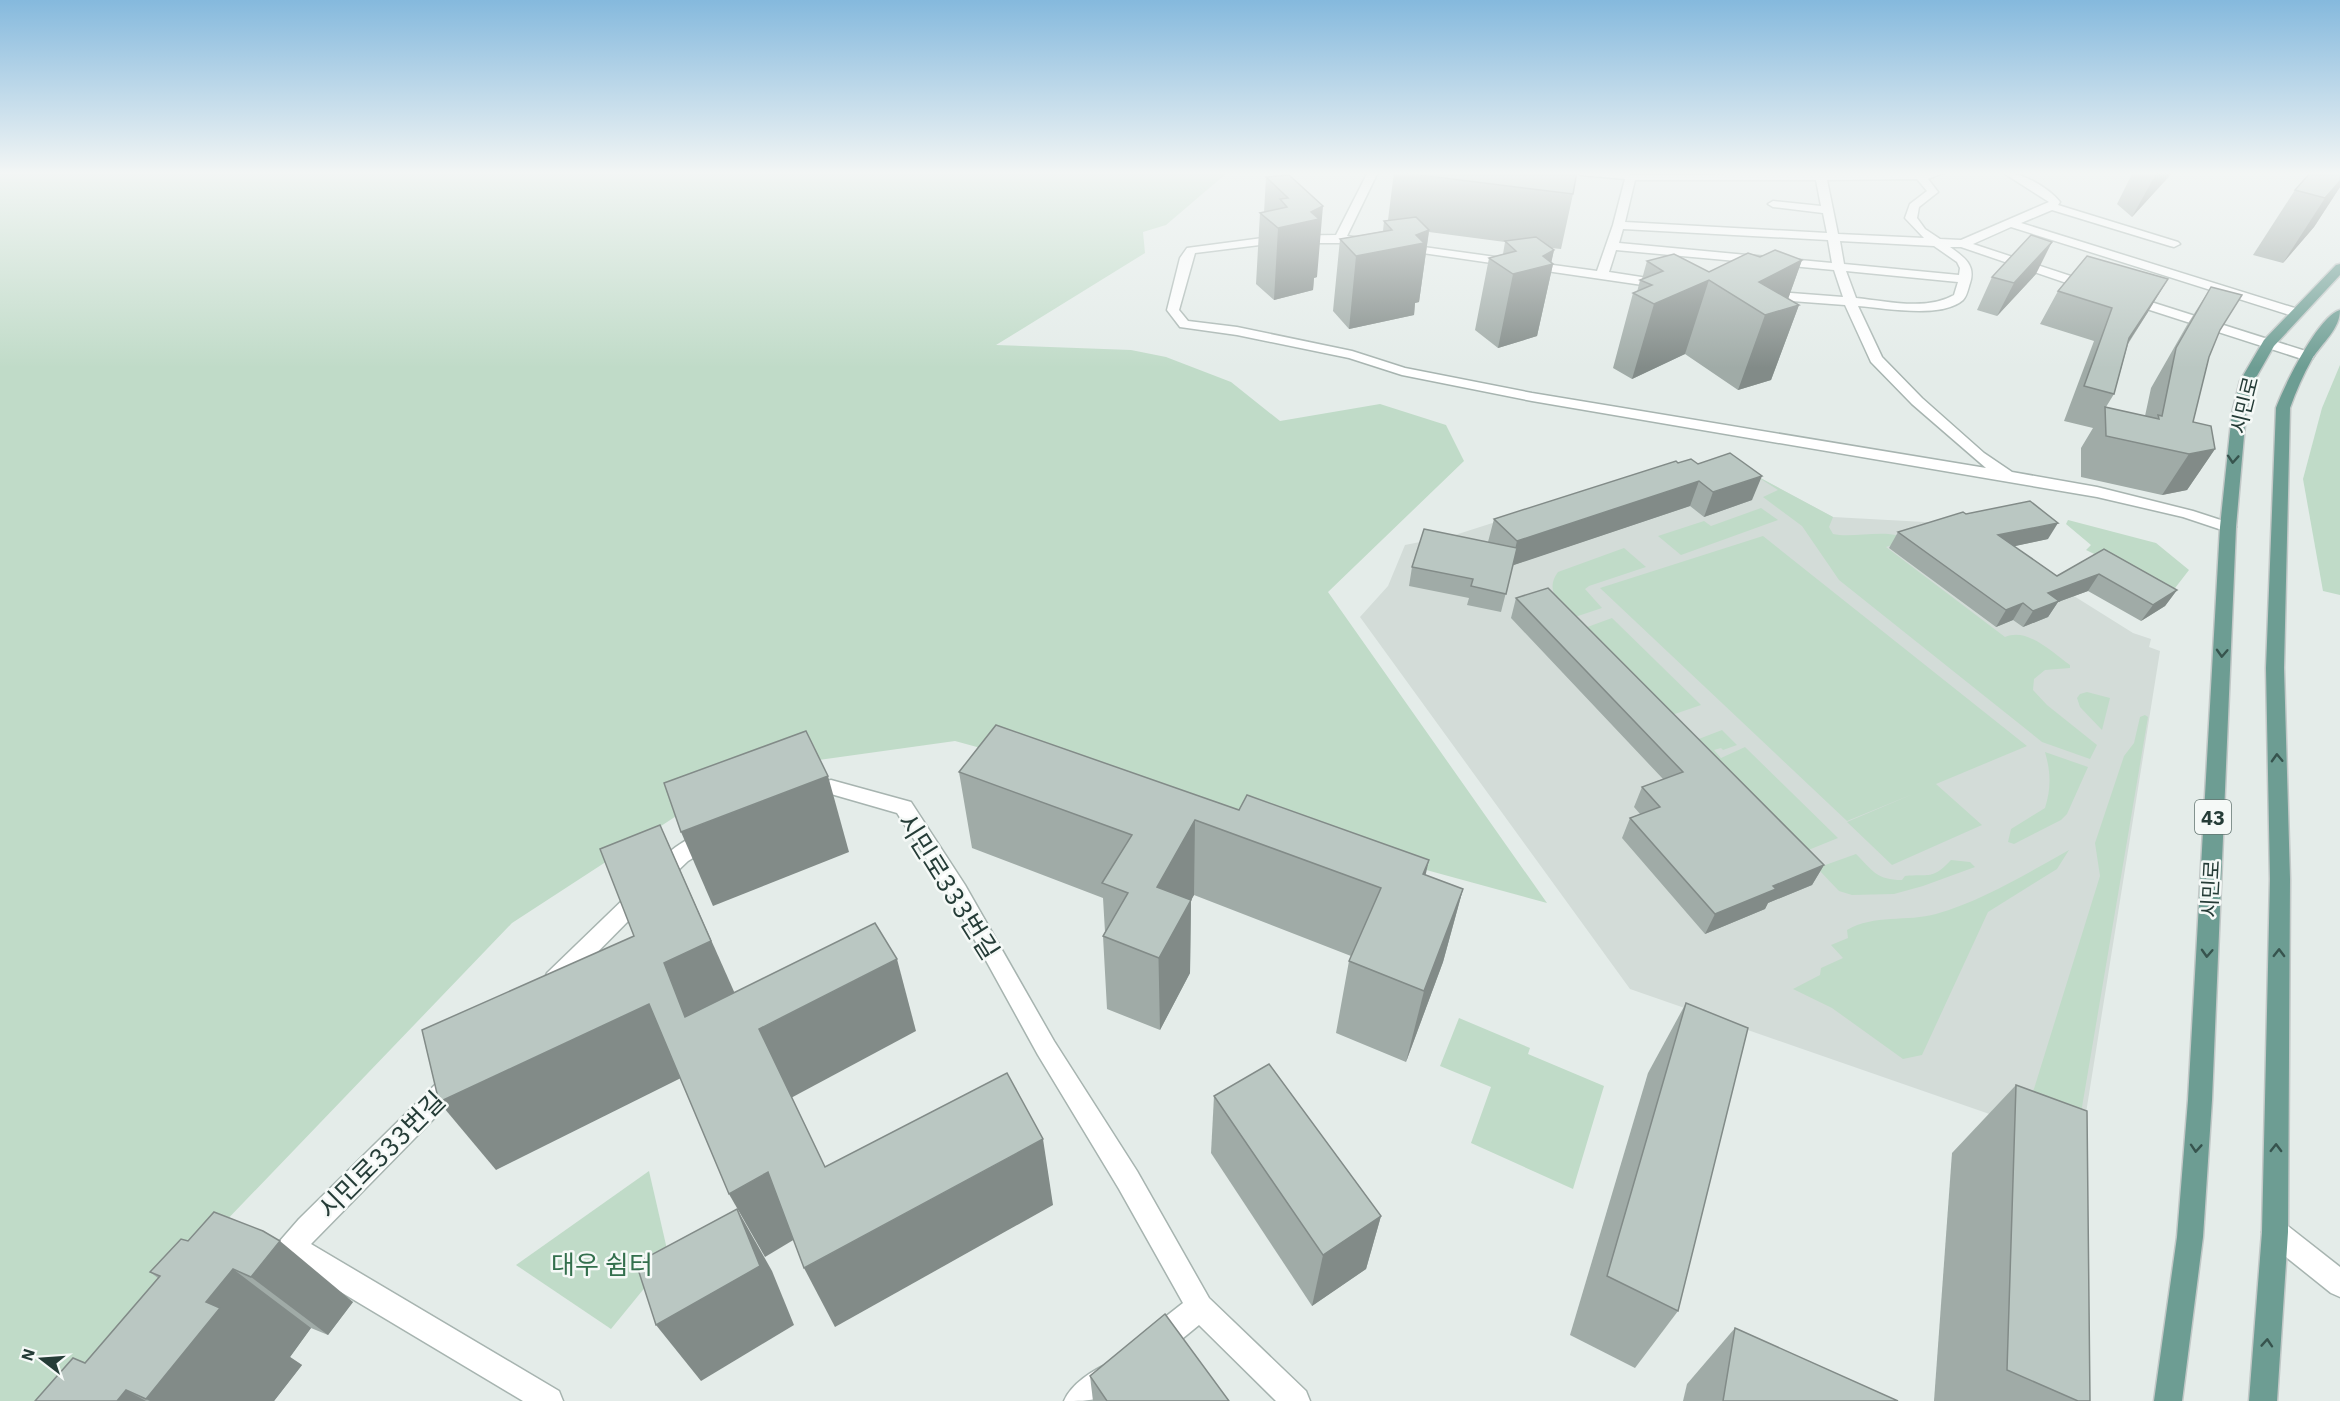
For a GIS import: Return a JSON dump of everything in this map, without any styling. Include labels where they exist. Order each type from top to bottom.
[{"type":"main road","name":"시민로","points":[[2168,1401],[2190,1237],[2198,1123],[2228,527],[2239,413],[2247,381],[2258,358],[2296,313],[2340,268]]},
{"type":"main road","name":"시민로","points":[[2264,1401],[2275,1232],[2280,879],[2275,668],[2283,408],[2289,386],[2307,356],[2340,314]]},
{"type":"street","points":[[1602,275],[1615,237]]},
{"type":"street","points":[[1833,237],[1839,267],[1867,344],[1886,371],[1979,456],[2007,476]]},
{"type":"street","points":[[1853,237],[1962,244],[2101,291]]},
{"type":"street","points":[[1753,293],[1919,307],[1947,304],[1959,297],[1966,268],[1962,260],[1929,237]]},
{"type":"street","points":[[1962,244],[1977,237]]},
{"type":"street","points":[[2077,237],[2160,255]]},
{"type":"street","points":[[2126,237],[2160,255],[2296,313]]},
{"type":"street","points":[[1674,286],[1383,244],[1340,239],[1298,238],[1234,242],[1191,250],[1186,258],[1173,310],[1184,324],[1260,336],[1352,355],[1402,370],[1532,397],[2051,482],[2139,502],[2228,527]]},
{"type":"street","points":[[1612,246],[1965,279]]},
{"type":"street","points":[[2119,296],[2307,356]]},
{"type":"street","name":"시민로333번길","points":[[784,798],[831,787],[904,807],[958,891],[1046,1048],[1128,1180],[1200,1307],[1296,1401]]},
{"type":"street","points":[[538,997],[681,855],[727,828]]},
{"type":"street","name":"시민로333번길","points":[[260,1282],[308,1228],[472,1064]]},
{"type":"street","points":[[2275,1232],[2340,1284]]},
{"type":"street","points":[[292,1248],[549,1401]]},
{"type":"street","points":[[1078,1401],[1200,1307]]},
{"type":"shaded area","points":[[1753,474],[1833,517],[1956,522],[2133,633],[2151,639],[2149,647],[2160,651],[2073,1194],[1998,1117],[1630,989],[1360,617],[1388,586],[1405,545],[1455,535],[1536,509]]},
{"type":"green space","points":[[0,237],[1144,237],[1145,253],[996,345],[1131,350],[1166,357],[1231,382],[1280,421],[1380,404],[1446,425],[1464,461],[1328,592],[1547,903],[955,741],[747,770],[512,923],[102,1350],[68,1401],[0,1401]]},
{"type":"green space","points":[[2340,365],[2340,595],[2323,591],[2303,479],[2322,408]]},
{"type":"green space","points":[[1753,474],[1833,517],[1829,527],[1833,534],[1891,534],[1907,540],[1886,547],[2005,637],[2022,635],[2030,638],[2070,665],[2070,668],[2045,670],[2034,679],[2033,690],[2047,705],[2097,745],[2090,759],[2042,742],[1839,580],[1802,526],[1763,497],[1778,490]]},
{"type":"green space","points":[[1761,508],[1778,520],[1681,555],[1658,536],[1704,521],[1711,526]]},
{"type":"green space","points":[[2068,520],[2156,543],[2189,570],[2172,592],[2086,550],[2091,545],[2066,524]]},
{"type":"green space","points":[[1763,536],[2027,746],[1936,784],[1982,825],[1892,865],[1847,822],[1913,794],[1847,821],[1600,588]]},
{"type":"green space","points":[[1624,548],[1646,567],[1589,586],[1585,589],[1602,608],[1572,618],[1553,591],[1554,579],[1558,572]]},
{"type":"green space","points":[[1612,618],[1701,705],[1669,716],[1582,629]]},
{"type":"green space","points":[[2087,692],[2110,698],[2102,730],[2080,707],[2077,698],[2080,694]]},
{"type":"green space","points":[[2145,715],[2148,717],[2069,1184],[2020,1134],[2100,876],[2095,843],[2124,756],[2134,743],[2140,717]]},
{"type":"green space","points":[[1722,730],[1737,745],[1723,750],[1721,748],[1714,750],[1721,758],[1745,747],[1838,838],[1801,853],[1691,742]]},
{"type":"green space","points":[[2045,752],[2088,767],[2067,814],[2061,820],[2014,844],[2008,842],[2011,829],[2045,808],[2050,780]]},
{"type":"green space","points":[[2069,850],[2057,869],[1988,912],[1922,1055],[1903,1059],[1832,1008],[1793,989],[1820,975],[1821,968],[1843,958],[1831,945],[1848,938],[1847,930],[1868,922],[1925,916],[1954,908],[2004,886]]},
{"type":"green space","points":[[1856,854],[1871,870],[1894,880],[1902,880],[1905,876],[1934,874],[1951,860],[1970,862],[1975,867],[1894,894],[1852,895],[1839,891],[1817,868]]},
{"type":"green space","points":[[1459,1018],[1530,1048],[1528,1054],[1604,1086],[1573,1189],[1471,1143],[1491,1087],[1440,1066]]},
{"type":"green space","name":"대우 쉼터","points":[[649,1171],[669,1258],[611,1329],[516,1265]]},
{"type":"building","points":[[1418,237],[1424,243],[1356,256],[1340,239]]},
{"type":"building","points":[[1537,237],[1554,250],[1543,256],[1553,264],[1513,274],[1489,258],[1516,251],[1505,241]]},
{"type":"building","points":[[2029,237],[2038,237],[2052,242],[2014,283],[1992,277]]},
{"type":"building","points":[[1775,250],[1802,260],[1759,282],[1799,305],[1765,315],[1709,280],[1654,304],[1633,293],[1652,285],[1640,280],[1663,271],[1647,261],[1674,254],[1709,272],[1748,253],[1760,257]]},
{"type":"building","points":[[2087,256],[2168,279],[2129,338],[2114,394],[2084,386],[2112,308],[2058,291]]},
{"type":"building","points":[[2211,287],[2242,295],[2220,330],[2209,357],[2193,422],[2211,426],[2215,449],[2189,454],[2106,436],[2105,407],[2159,419],[2158,415],[2162,416],[2176,348]]},
{"type":"building","points":[[1730,453],[1762,476],[1713,492],[1699,481],[1517,541],[1494,519],[1676,461],[1678,463],[1691,459],[1698,464]]},
{"type":"building","points":[[2030,501],[2058,523],[1998,535],[2057,576],[2104,549],[2177,590],[2153,605],[2099,574],[2048,593],[2059,601],[2033,611],[2023,603],[2006,610],[1898,532],[1963,512],[1966,514]]},
{"type":"building","points":[[1424,529],[1517,548],[1506,594],[1471,586],[1473,579],[1412,567]]},
{"type":"building","points":[[1548,588],[1824,865],[1773,886],[1776,889],[1715,914],[1630,818],[1660,807],[1642,787],[1683,772],[1516,598]]},
{"type":"building","points":[[996,725],[1239,810],[1247,795],[1429,860],[1423,874],[1463,889],[1424,991],[1349,961],[1381,888],[1195,820],[1157,887],[1191,900],[1159,958],[1103,936],[1128,893],[1102,883],[1132,835],[959,772]]},
{"type":"building","points":[[806,731],[828,776],[681,832],[664,783]]},
{"type":"building","points":[[660,825],[711,941],[664,963],[685,1017],[875,923],[897,959],[759,1029],[825,1167],[1007,1073],[1043,1139],[804,1268],[768,1172],[729,1194],[649,1004],[439,1102],[422,1030],[634,936],[600,849]]},
{"type":"building","points":[[1686,1003],[1748,1028],[1678,1311],[1607,1276]]},
{"type":"building","points":[[1269,1064],[1381,1216],[1323,1255],[1214,1096]]},
{"type":"building","points":[[2016,1085],[2087,1111],[2090,1401],[2078,1401],[2007,1370]]},
{"type":"building","points":[[737,1209],[760,1266],[656,1325],[636,1263]]},
{"type":"building","points":[[214,1212],[263,1231],[280,1241],[251,1277],[233,1269],[206,1302],[220,1308],[146,1399],[126,1390],[117,1401],[35,1401],[73,1358],[85,1363],[160,1276],[150,1272],[181,1239],[188,1241]]},
{"type":"building","points":[[1165,1314],[1229,1401],[1107,1401],[1090,1376]]},
{"type":"building","points":[[1735,1328],[1898,1401],[1723,1401]]}]
